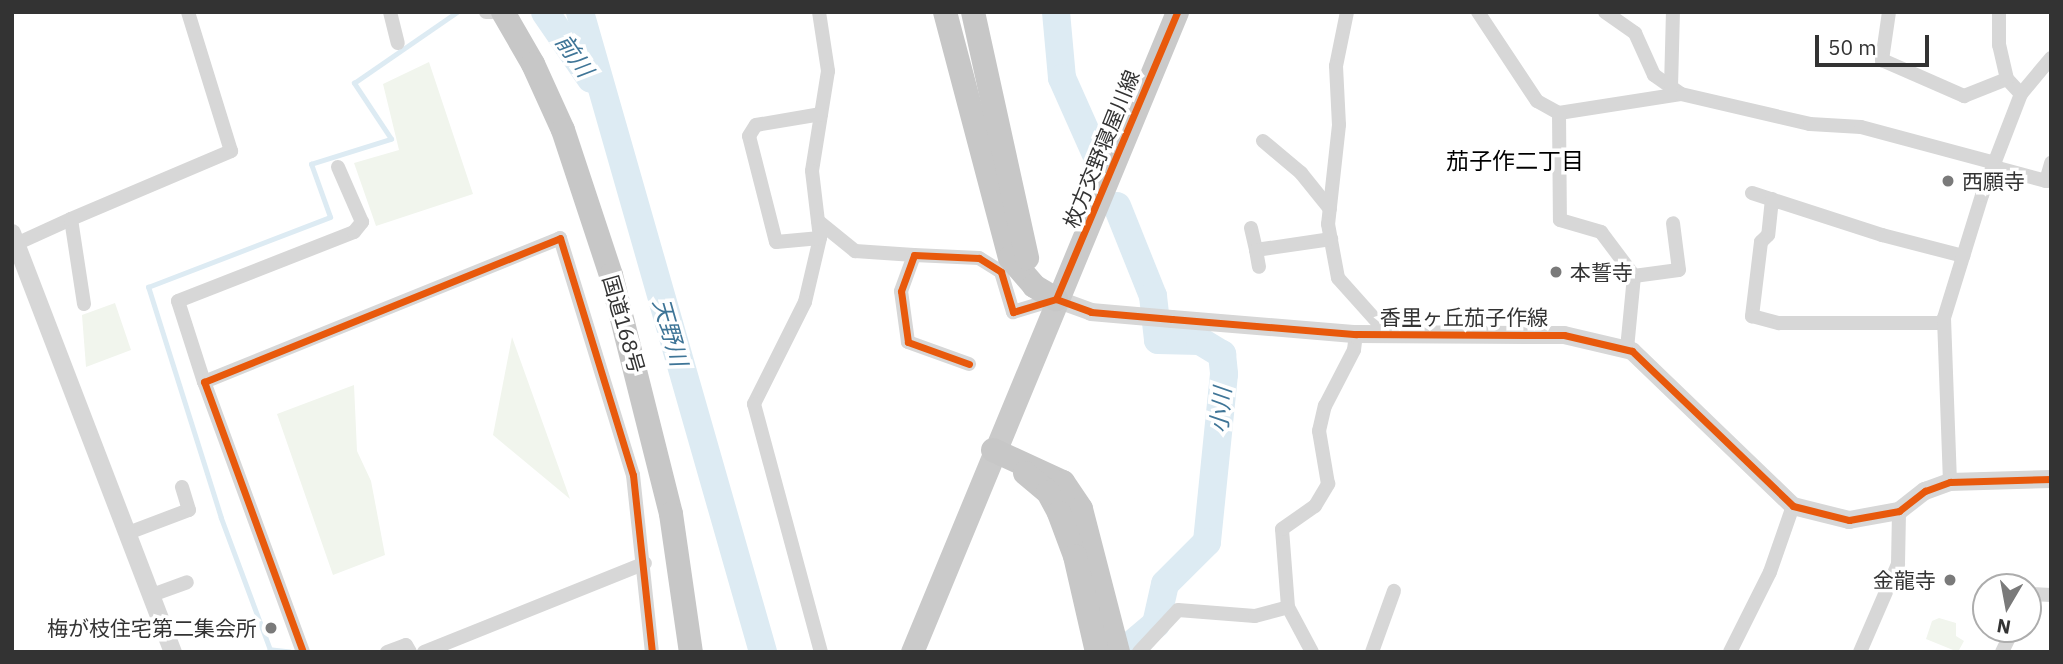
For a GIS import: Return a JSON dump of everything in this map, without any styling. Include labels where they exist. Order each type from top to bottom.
[{"type":"highway","name":"国道168号","points":[[503,12],[533,64],[563,130],[611,275],[668,501],[691,652]]},
{"type":"highway","points":[[946,12],[1010,258],[1034,286],[1056,299]]},
{"type":"highway","points":[[973,12],[1023,249],[1039,281],[1056,299]]},
{"type":"highway","points":[[993,450],[1048,492],[1075,556],[1097,652]]},
{"type":"highway","points":[[993,450],[1063,482],[1081,509],[1118,652]]},
{"type":"main road","name":"枚方交野寝屋川線","points":[[912,652],[993,450],[1177,12]]},
{"type":"street","points":[[173,652],[14,238],[71,219],[230,151],[188,12]]},
{"type":"street","points":[[390,12],[398,43]]},
{"type":"street","points":[[486,12],[492,12]]},
{"type":"street","points":[[819,12],[828,71],[812,171],[820,238],[805,302],[754,404],[821,652]]},
{"type":"street","points":[[1347,12],[1336,66],[1339,125],[1330,209],[1331,239],[1338,278],[1389,335]]},
{"type":"street","points":[[1478,12],[1537,101],[1559,113],[1676,91]]},
{"type":"street","points":[[1605,12],[1635,33],[1654,75],[1676,91],[1810,124],[1861,127],[1994,165],[2049,187],[2051,163]]},
{"type":"street","points":[[1673,12],[1676,91]]},
{"type":"street","points":[[1889,12],[1882,60],[1964,96],[2007,79]]},
{"type":"street","points":[[1999,12],[1999,45],[2007,79],[2021,94]]},
{"type":"street","points":[[1950,482],[1944,323],[1963,256],[2021,94],[2051,58]]},
{"type":"street","points":[[1559,113],[1559,220],[1601,232],[1634,276],[1627,349]]},
{"type":"street","points":[[820,238],[776,242],[749,136],[756,125],[821,114]]},
{"type":"street","points":[[1262,141],[1301,173],[1330,209]]},
{"type":"street","points":[[303,652],[204,382],[178,301],[354,232],[362,222],[338,167]]},
{"type":"street","points":[[1752,193],[1882,235],[1963,256]]},
{"type":"street","points":[[1772,199],[1768,235],[1761,242],[1752,316],[1779,323],[1944,323]]},
{"type":"street","points":[[71,219],[84,304]]},
{"type":"street","points":[[818,221],[855,251],[1010,258]]},
{"type":"street","points":[[1634,276],[1679,270],[1673,223]]},
{"type":"street","points":[[1251,228],[1259,267]]},
{"type":"street","points":[[204,382],[561,238],[633,475],[645,563],[652,652]]},
{"type":"street","points":[[1256,250],[1331,239]]},
{"type":"street","points":[[914,255],[901,291],[908,342],[969,364]]},
{"type":"street","points":[[979,258],[1001,272],[1013,312],[1056,299]]},
{"type":"street","name":"香里ヶ丘茄子作線","points":[[1056,299],[1091,312],[1356,334],[1564,335],[1627,349],[1674,386],[1793,506]]},
{"type":"street","points":[[1312,652],[1287,607],[1282,528],[1315,506],[1328,484],[1319,431],[1325,407],[1354,350],[1356,334]]},
{"type":"street","points":[[1730,652],[1770,572],[1793,506],[1849,520],[1899,511],[1925,491],[1950,482],[2051,479]]},
{"type":"street","points":[[128,533],[189,510],[182,488]]},
{"type":"street","points":[[1860,652],[1898,564],[1899,511]]},
{"type":"street","points":[[424,652],[645,563]]},
{"type":"street","points":[[152,595],[187,582]]},
{"type":"street","points":[[1372,652],[1394,591]]},
{"type":"street","points":[[1139,652],[1178,610],[1255,616],[1287,607]]},
{"type":"street","points":[[387,652],[406,645],[410,652]]},
{"type":"shaded area","points":[[429,62],[473,194],[376,226],[354,163],[399,150],[383,84]]},
{"type":"shaded area","points":[[115,303],[131,350],[86,367],[82,315]]},
{"type":"shaded area","points":[[512,337],[570,499],[493,435]]},
{"type":"shaded area","points":[[354,385],[357,451],[371,481],[385,555],[333,575],[277,414]]},
{"type":"shaded area","points":[[1939,618],[1956,623],[1956,636],[1964,641],[1958,652],[1926,639],[1932,621]]},
{"type":"waterway","points":[[290,652],[270,650],[221,518],[148,287],[330,217],[311,164],[391,139],[354,83],[457,12]]},
{"type":"waterway","name":"前川","points":[[545,12],[591,79]]},
{"type":"waterway","name":"天野川","points":[[580,12],[763,652]]},
{"type":"waterway","name":"小川","points":[[1056,12],[1062,78],[1102,168]]},
{"type":"waterway","name":"小川","points":[[1117,206],[1153,296],[1158,340],[1200,341],[1222,354],[1224,374],[1207,542],[1165,584],[1156,624],[1132,644]]},
{"type":"cycle path","points":[[1056,299],[1177,12]]},
{"type":"cycle path","points":[[303,652],[204,382],[560,238],[633,475],[652,652]]},
{"type":"cycle path","points":[[969,364],[908,342],[901,291],[914,255],[979,258],[1001,272],[1013,312],[1056,299]]},
{"type":"cycle path","points":[[1056,299],[1091,312],[1356,334],[1564,335],[1632,351],[1793,506],[1849,520],[1899,511],[1925,491],[1950,482],[2051,479]]},
{"type":"place","name":"西願寺","points":[[1948,181]]},
{"type":"place","name":"本誓寺","points":[[1556,272]]},
{"type":"place","name":"金龍寺","points":[[1950,580]]},
{"type":"place","name":"梅が枝住宅第二集会所","points":[[271,628]]},
{"type":"district","name":"茄子作二丁目","points":[[1515,160]]}]
